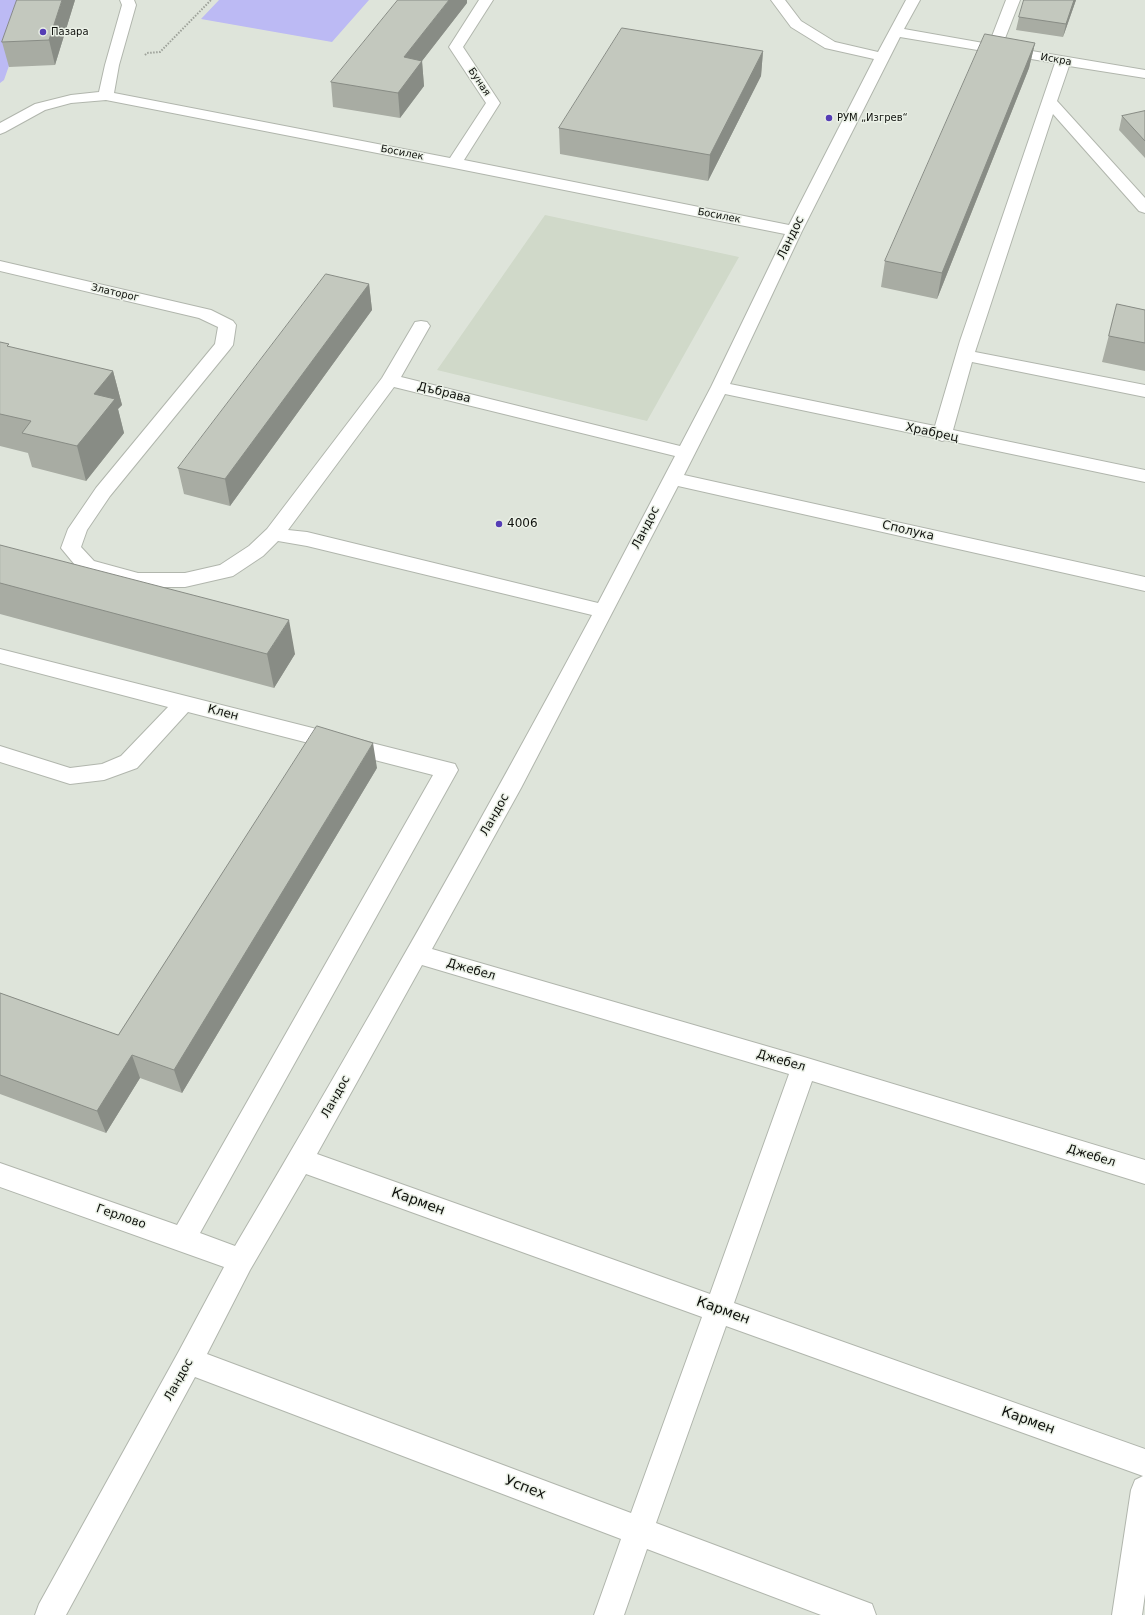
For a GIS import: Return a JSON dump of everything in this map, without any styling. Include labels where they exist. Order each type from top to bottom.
[{"type":"street","points":[[106,96],[112,65],[129,5],[127,0]]},
{"type":"street","name":"Буная","points":[[454,163],[493,103],[456,47],[486,0]]},
{"type":"street","points":[[778,0],[796,24],[830,46],[882,57]]},
{"type":"street","name":"Ландос","points":[[50,1615],[189,1361],[241,1261],[300,1160],[510,788],[720,387],[794,231],[882,57],[913,0]]},
{"type":"street","points":[[994,49],[1013,0]]},
{"type":"street","name":"Искра","points":[[895,32],[1145,74]]},
{"type":"street","points":[[942,435],[965,355],[1063,61]]},
{"type":"street","name":"Босилек","points":[[0,129],[40,107],[71,99],[106,96],[454,163],[794,231]]},
{"type":"street","points":[[1049,101],[1145,208]]},
{"type":"street","points":[[1123,184],[1145,187]]},
{"type":"street","name":"Златорог","points":[[0,266],[205,314],[227,325],[224,345],[104,492],[78,529],[71,548],[87,566],[138,580],[185,580],[226,571],[256,551],[274,534]]},
{"type":"street","points":[[422,326],[390,380],[274,534],[306,539],[604,611]]},
{"type":"street","points":[[965,355],[1145,391]]},
{"type":"street","name":"Дъбрава","points":[[390,380],[685,453]]},
{"type":"street","name":"Храбрец","points":[[720,387],[942,435],[1145,476]]},
{"type":"street","name":"Сполука","points":[[672,478],[1145,584]]},
{"type":"street","name":"Клен","points":[[0,656],[447,770],[183,1239]]},
{"type":"street","points":[[0,754],[70,776],[104,772],[129,762],[184,703]]},
{"type":"street","name":"Джебел","points":[[417,954],[804,1068],[1145,1172]]},
{"type":"street","points":[[609,1615],[804,1068]]},
{"type":"street","name":"Кармен","points":[[300,1160],[1145,1463]]},
{"type":"street","name":"Герлово","points":[[0,1175],[183,1239],[241,1261]]},
{"type":"street","name":"Успех","points":[[189,1361],[861,1615]]},
{"type":"street","points":[[1127,1615],[1138,1585],[1145,1490]]},
{"type":"path","points":[[112,65],[136,64],[147,53],[160,52],[211,0]]},
{"type":"shaded area","points":[[0,0],[32,0],[4,80],[0,83]]},
{"type":"shaded area","points":[[219,0],[369,0],[332,42],[201,19]]},
{"type":"shaded area","points":[[545,215],[739,257],[647,421],[437,370]]},
{"type":"building","points":[[17,0],[62,0],[49,40],[2,42]]},
{"type":"building","points":[[398,0],[449,0],[404,57],[422,61],[398,93],[331,82]]},
{"type":"building","points":[[1024,0],[1074,0],[1066,24],[1019,17]]},
{"type":"building","points":[[622,28],[763,51],[710,155],[559,128]]},
{"type":"building","points":[[985,34],[1035,43],[942,273],[885,261]]},
{"type":"building","points":[[1145,111],[1145,141],[1122,116]]},
{"type":"building","points":[[326,274],[369,284],[225,479],[178,468]]},
{"type":"building","points":[[1117,304],[1145,310],[1145,343],[1109,336]]},
{"type":"building","points":[[0,342],[9,344],[7,346],[113,371],[94,394],[115,399],[77,446],[22,433],[31,421],[0,414]]},
{"type":"building","points":[[0,545],[289,620],[267,654],[0,583]]},
{"type":"building","points":[[317,726],[373,743],[174,1070],[132,1055],[97,1111],[0,1075],[0,993],[118,1035]]},
{"type":"place","name":"Пазара","points":[[43,32]]},
{"type":"place","name":"РУМ „Изгрев“","points":[[829,118]]},
{"type":"place","name":"4006","points":[[499,524]]}]
